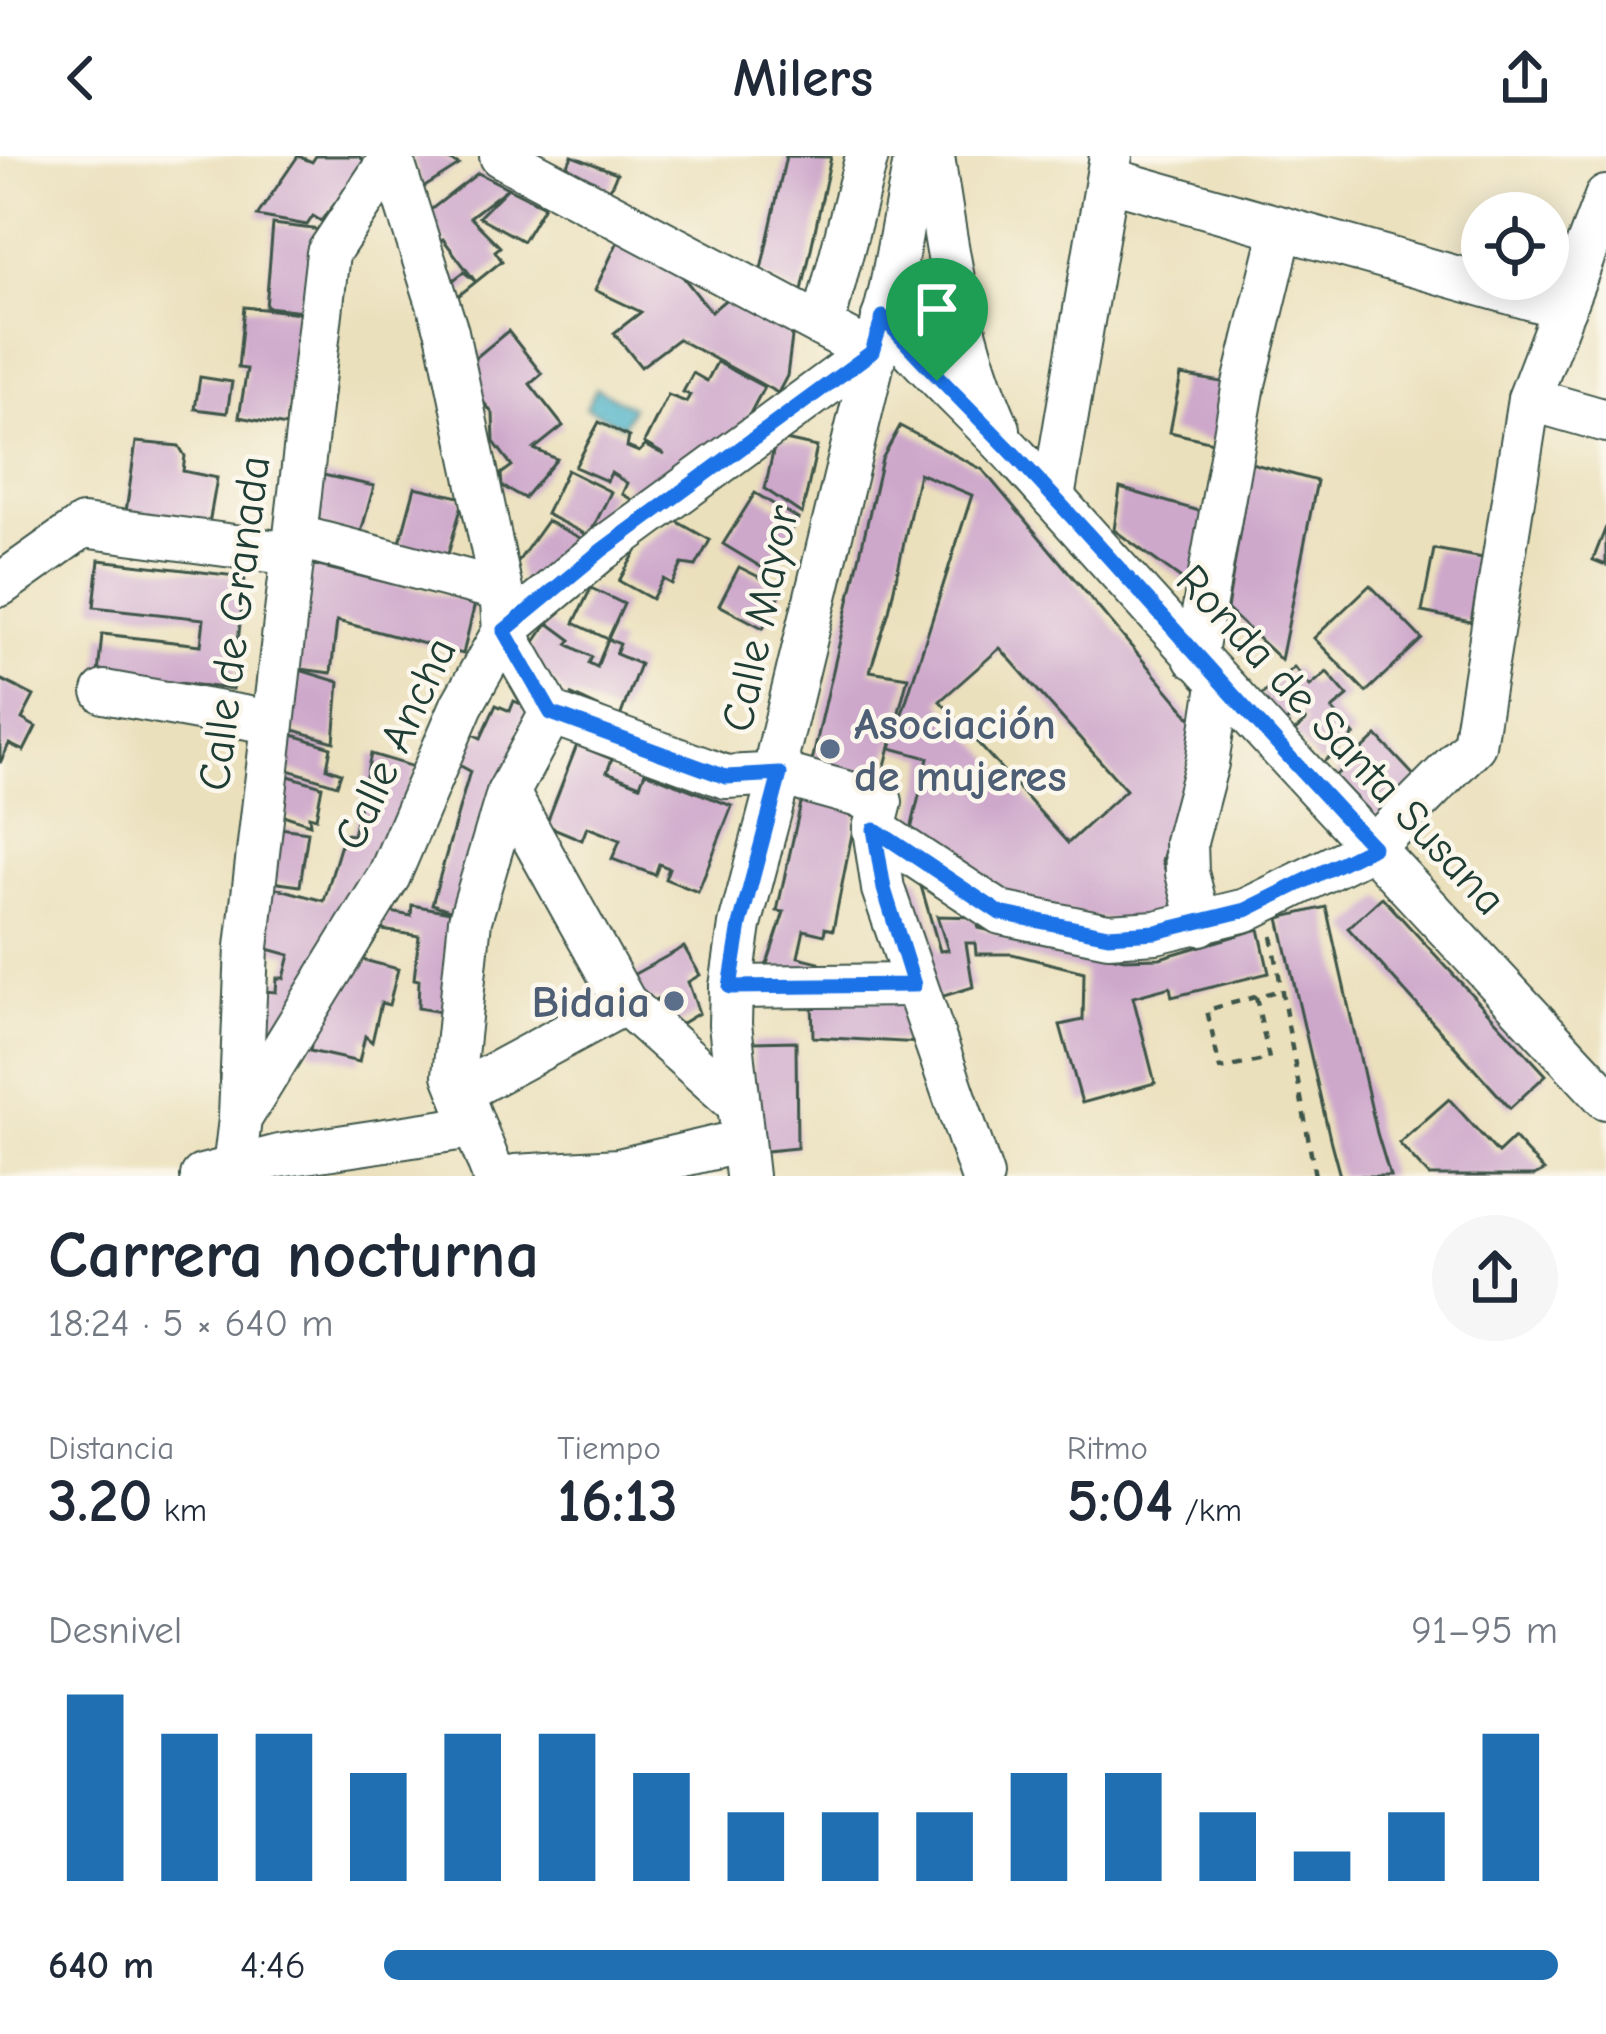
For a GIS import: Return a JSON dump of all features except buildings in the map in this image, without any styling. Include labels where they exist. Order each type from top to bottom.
[{"type":"street","points":[[501,156],[873,352]]},
{"type":"street","points":[[824,325],[867,156]]},
{"type":"street","name":"Calle Mayor","points":[[743,1140],[730,987],[740,925],[780,774],[778,753],[894,272],[916,156]]},
{"type":"street","name":"Ronda de Santa Susana","points":[[933,156],[947,261],[973,368]]},
{"type":"street","points":[[391,157],[448,332],[503,610],[551,713],[726,777],[780,774],[878,815],[1000,913],[1108,935],[1200,924],[1266,901],[1373,847],[1474,745],[1529,399],[1602,216]]},
{"type":"street","name":"Calle de Granada","points":[[240,1119],[247,947],[328,253],[391,157]]},
{"type":"street","points":[[1053,498],[1109,168],[1282,228],[1564,308]]},
{"type":"street","points":[[1200,924],[1186,873],[1186,842],[1207,764],[1207,672],[1244,383],[1282,228]]},
{"type":"street","name":"Ronda de Santa Susana","points":[[894,272],[917,285],[950,325],[1006,446]]},
{"type":"street","name":"Ronda de Santa Susana","points":[[873,352],[892,378],[918,382],[974,416]]},
{"type":"street","name":"Ronda de Santa Susana","points":[[873,352],[974,416],[1006,446],[1207,672],[1606,1098]]},
{"type":"street","name":"Calle Ancha","points":[[223,1173],[240,1119],[389,876],[503,610],[602,550],[873,352]]},
{"type":"street","points":[[1529,399],[1606,421]]},
{"type":"street","points":[[0,585],[83,526],[294,545],[503,610]]},
{"type":"street","points":[[104,692],[271,722]]},
{"type":"street","points":[[494,1176],[454,1075],[470,920],[508,793],[551,713]]},
{"type":"street","points":[[508,793],[625,1003],[743,1140],[620,1170],[515,1176]]},
{"type":"street","points":[[878,815],[884,889],[982,1176]]},
{"type":"street","points":[[730,987],[914,985]]},
{"type":"street","points":[[223,1173],[468,1109],[625,1003]]},
{"type":"path","points":[[1266,901],[1316,1176]]},
{"type":"path","points":[[1256,997],[1269,1059],[1220,1070],[1207,1010],[1281,989]]},
{"type":"water","points":[[596,388],[632,407],[623,426],[586,407]]},
{"type":"place","name":"Asociación de mujeres","points":[[830,749]]},
{"type":"place","name":"Bidaia","points":[[674,1001]]},
{"type":"route","points":[[883,317],[937,381],[1006,446],[1219,685],[1373,847],[1321,877],[1246,910],[1156,932],[1108,935],[1000,913],[874,829],[884,889],[914,985],[730,987],[740,925],[780,774],[726,777],[551,713],[504,631],[602,550],[872,352],[883,317]]}]
